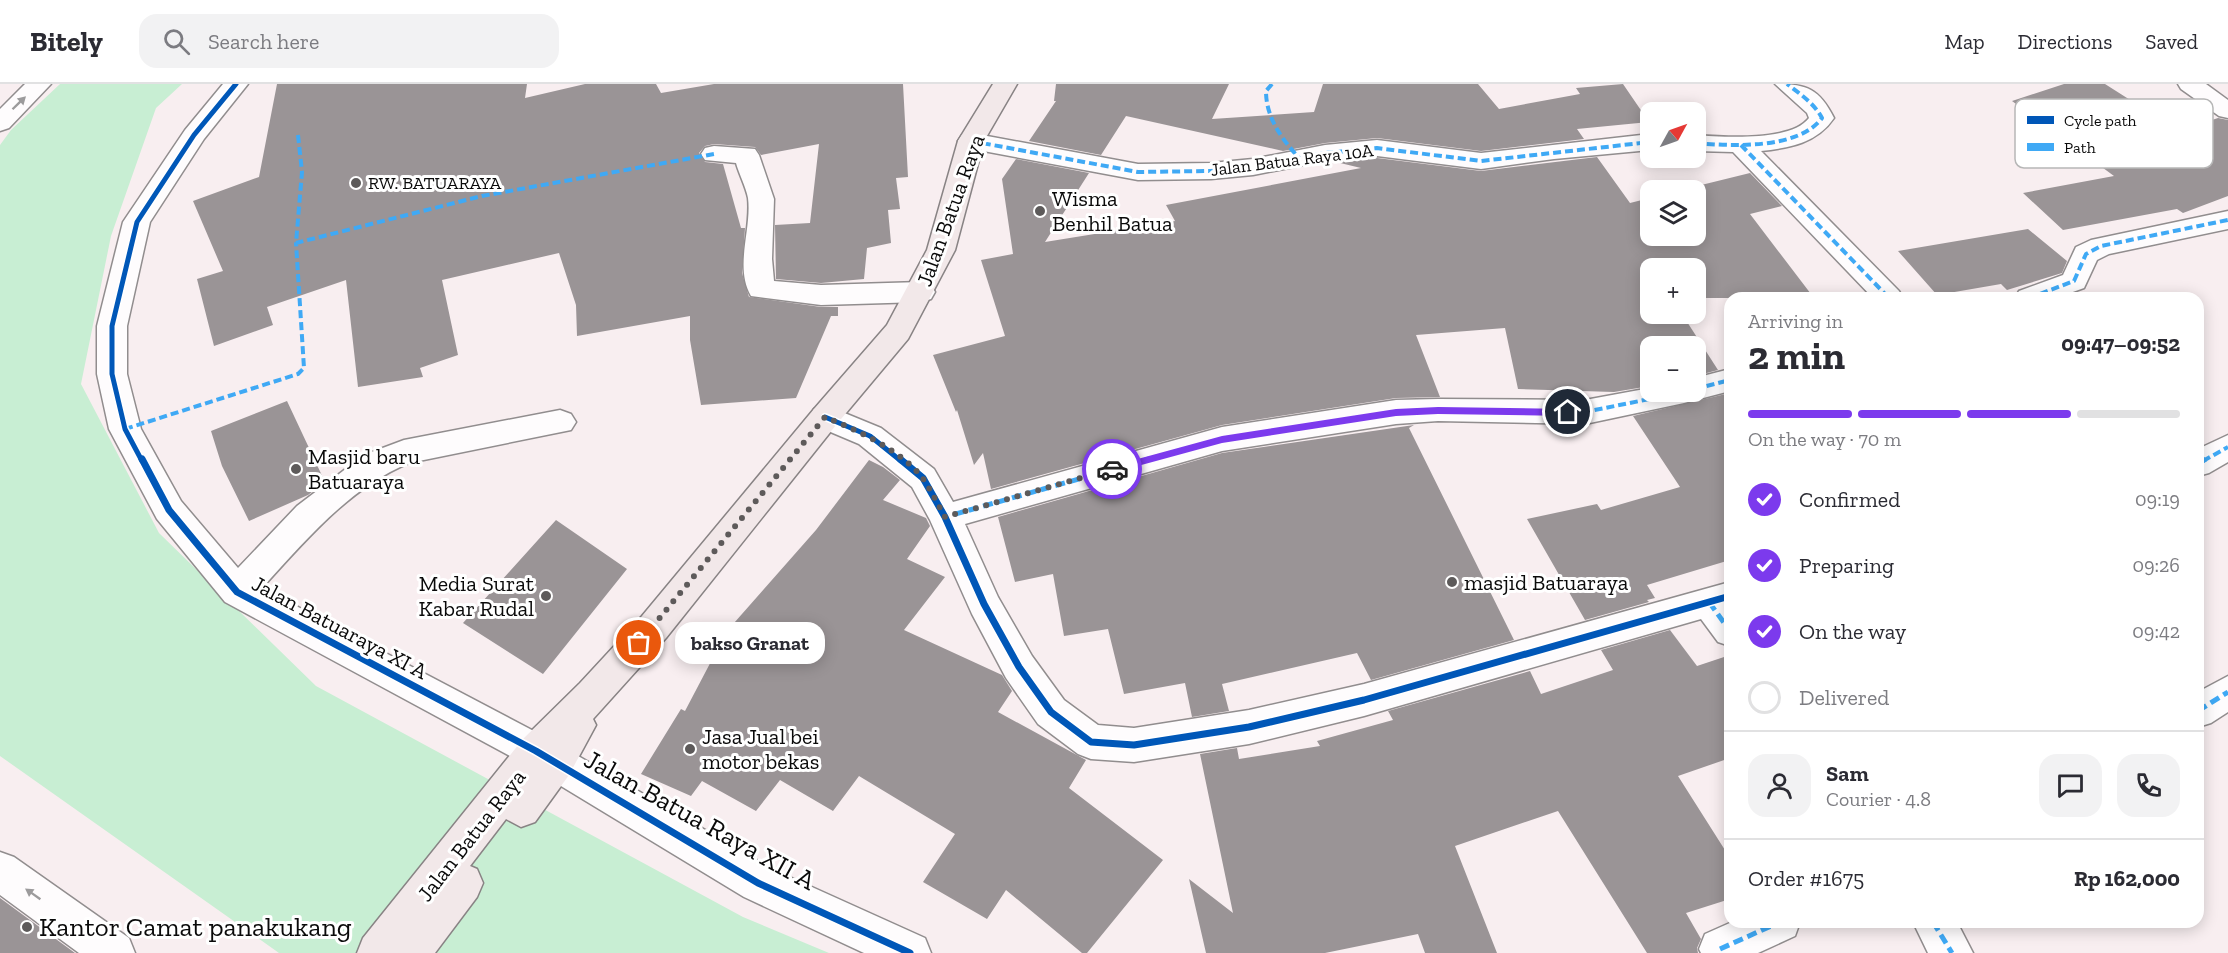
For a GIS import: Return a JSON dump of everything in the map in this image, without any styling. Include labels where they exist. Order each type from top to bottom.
[{"type":"main road","name":"Jalan Batua Raya","points":[[409,953],[541,764],[593,694],[654,627],[825,417],[898,332],[921,292],[940,250],[971,141],[1005,84]]},
{"type":"main road","name":"Jalan Batua Raya","points":[[378,953],[541,764]]},
{"type":"street","points":[[0,123],[39,84]]},
{"type":"street","name":"Jalan Batuaraya XI A","points":[[236,84],[194,135],[137,222],[112,326],[112,374],[126,429],[169,510],[237,592],[541,764]]},
{"type":"street","points":[[1706,143],[1741,145],[1779,139],[1808,131],[1820,123],[1822,118],[1812,103],[1787,84]]},
{"type":"street","points":[[2190,84],[2211,99]]},
{"type":"street","points":[[2213,100],[2228,111]]},
{"type":"street","name":"Jalan Batua Raya 10A","points":[[971,141],[1137,172],[1211,171],[1253,167],[1325,153],[1377,148],[1481,161],[1640,143]]},
{"type":"street","points":[[1741,145],[1883,292]]},
{"type":"street","points":[[714,154],[746,154],[761,199],[758,259],[761,289],[821,295],[921,292]]},
{"type":"street","points":[[2045,292],[2074,281],[2086,254],[2101,246],[2228,220]]},
{"type":"street","points":[[1706,386],[1724,382]]},
{"type":"street","points":[[945,517],[1222,439],[1396,412],[1449,410],[1586,412],[1640,401]]},
{"type":"street","points":[[825,417],[870,436],[922,478],[945,517],[984,604],[1019,667],[1052,712],[1091,742],[1134,745],[1249,728],[1723,610]]},
{"type":"street","points":[[237,592],[309,514],[375,464],[404,452],[560,422]]},
{"type":"street","points":[[2204,461],[2228,447]]},
{"type":"street","points":[[2204,707],[2228,692]]},
{"type":"street","name":"Jalan Batua Raya XII A","points":[[541,764],[758,883],[910,953]]},
{"type":"street","points":[[0,871],[114,953]]},
{"type":"street","points":[[1720,949],[1767,928]]},
{"type":"street","points":[[1937,928],[1952,953]]},
{"type":"shaded area","points":[[60,84],[182,84],[156,108],[111,236],[81,384],[159,533],[316,686],[743,917],[829,953],[279,953],[0,756],[0,145],[11,130]]},
{"type":"building","points":[[277,84],[527,84],[525,98],[585,84],[656,84],[661,93],[714,84],[903,84],[908,177],[896,178],[900,209],[888,210],[891,243],[867,248],[864,279],[821,283],[776,279],[775,225],[810,223],[819,144],[761,155],[755,147],[714,144],[705,146],[699,153],[705,162],[723,164],[741,228],[745,228],[742,273],[749,297],[821,307],[838,307],[838,316],[831,316],[796,398],[701,405],[690,340],[690,316],[577,336],[576,305],[559,253],[442,280],[458,355],[420,368],[423,377],[358,387],[346,280],[267,307],[273,325],[214,346],[197,279],[223,271],[193,201],[259,177]]},
{"type":"building","points":[[1056,84],[1229,84],[1212,119],[1314,112],[1323,84],[1478,84],[1499,109],[1580,94],[1576,88],[1623,84],[1640,109],[1640,123],[1577,129],[1584,139],[1481,151],[1377,138],[1325,143],[1283,151],[1126,116],[1101,155],[1029,141],[1056,101],[1054,101]]},
{"type":"building","points":[[2064,84],[2105,84],[2129,99],[2018,99]]},
{"type":"building","points":[[2213,120],[2228,120],[2228,196],[2183,213],[2177,209],[2063,230],[2023,193],[2114,176],[2103,168],[2213,168]]},
{"type":"building","points":[[1597,157],[1630,203],[1640,200],[1640,246],[1706,246],[1706,184],[1750,173],[1782,206],[1750,214],[1809,292],[1724,292],[1724,298],[1706,298],[1706,258],[1640,258],[1640,324],[1688,324],[1696,336],[1640,336],[1640,388],[1614,392],[1518,389],[1505,328],[1416,335],[1440,397],[1396,398],[1222,425],[991,489],[983,453],[974,465],[957,410],[956,412],[933,355],[1005,336],[981,260],[1013,254],[1002,179],[1016,159],[1089,173],[1045,242],[1175,221],[1166,205],[1361,168],[1336,162],[1377,158],[1481,171]]},
{"type":"building","points":[[2028,229],[2067,261],[2062,273],[2007,290],[2001,284],[1954,292],[1934,292],[1898,251]]},
{"type":"building","points":[[1706,351],[1718,370],[1706,373]]},
{"type":"building","points":[[1724,394],[1724,562],[1647,585],[1655,598],[1647,600],[1649,602],[1585,620],[1527,519],[1597,504],[1601,510],[1680,487],[1633,416],[1692,402],[1706,402],[1706,399]]},
{"type":"building","points":[[287,401],[325,482],[308,495],[249,521],[222,466],[211,431]]},
{"type":"building","points":[[1414,425],[1409,428],[1514,640],[1371,680],[1357,653],[1222,684],[1229,711],[1192,717],[1185,683],[1124,694],[1108,629],[1064,636],[1053,574],[1015,582],[998,517],[1222,453]]},
{"type":"building","points":[[869,460],[900,480],[883,500],[926,518],[930,526],[907,559],[945,577],[904,630],[1002,675],[1012,691],[998,712],[1086,760],[1069,788],[1163,860],[1087,953],[1082,953],[1006,890],[987,919],[923,882],[955,834],[859,776],[833,811],[780,780],[756,811],[702,781],[691,796],[641,774],[681,709],[685,711],[727,631],[816,530]]},
{"type":"building","name":"Media Surat Kabar Rudal","points":[[556,520],[627,569],[543,674],[463,623]]},
{"type":"building","points":[[1670,630],[1697,666],[1724,657],[1724,760],[1678,776],[1724,849],[1724,901],[1686,913],[1701,939],[1697,948],[1698,953],[1647,953],[1558,811],[1455,846],[1497,953],[1425,953],[1418,934],[1325,953],[1206,953],[1189,879],[1233,913],[1200,754],[1237,748],[1239,759],[1320,746],[1317,741],[1393,720],[1388,711],[1530,671],[1541,694],[1613,670],[1601,650]]},
{"type":"building","name":"Kantor Camat panakukang","points":[[0,898],[75,953],[0,953]]},
{"type":"marked path","points":[[1272,84],[1266,91],[1271,118],[1299,158]]},
{"type":"marked path","points":[[1706,143],[1764,143],[1802,135],[1815,128],[1822,118],[1816,108],[1787,84]]},
{"type":"marked path","points":[[298,135],[301,145],[302,172],[296,243],[482,196],[714,154]]},
{"type":"marked path","points":[[971,141],[1138,172],[1211,171],[1253,167],[1325,153],[1377,148],[1481,161],[1640,143]]},
{"type":"marked path","points":[[1741,145],[1883,292]]},
{"type":"marked path","points":[[2045,292],[2074,281],[2086,254],[2101,246],[2228,220]]},
{"type":"marked path","points":[[125,429],[298,374],[304,368],[296,243]]},
{"type":"marked path","points":[[1706,386],[1724,382]]},
{"type":"marked path","points":[[947,522],[945,517],[1222,439],[1396,412],[1438,410],[1585,412],[1640,401]]},
{"type":"marked path","points":[[2204,461],[2228,447]]},
{"type":"marked path","points":[[1709,602],[1724,623]]},
{"type":"marked path","points":[[2204,707],[2228,692]]},
{"type":"marked path","points":[[1720,949],[1767,928]]},
{"type":"marked path","points":[[1937,928],[1952,953]]},
{"type":"cycle path","points":[[236,84],[194,135],[137,222],[112,326],[112,374],[125,429],[169,510],[237,592],[536,751],[758,883],[910,953]]},
{"type":"cycle path","points":[[825,417],[870,436],[923,478],[945,517],[984,604],[1019,667],[1051,712],[1091,742],[1134,745],[1249,727],[1364,700],[1724,598]]},
{"type":"way so far","points":[[639,643],[825,417],[870,436],[897,456],[922,478],[945,517],[1112,469]]},
{"type":"place","name":"RW. BATUARAYA","points":[[356,183]]},
{"type":"place","name":"Wisma Benhil Batua","points":[[1040,211]]},
{"type":"place","name":"Masjid baru Batuaraya","points":[[296,469]]},
{"type":"place","name":"masjid Batuaraya","points":[[1452,582]]},
{"type":"place","name":"Media Surat Kabar Rudal","points":[[546,596]]},
{"type":"place","name":"bakso Granat","points":[[639,643]]},
{"type":"place","name":"Jasa Jual bei motor bekas","points":[[690,749]]},
{"type":"place","name":"Kantor Camat panakukang","points":[[27,927]]},
{"type":"route","points":[[1112,469],[1222,439],[1396,412],[1438,410],[1568,412]]}]
